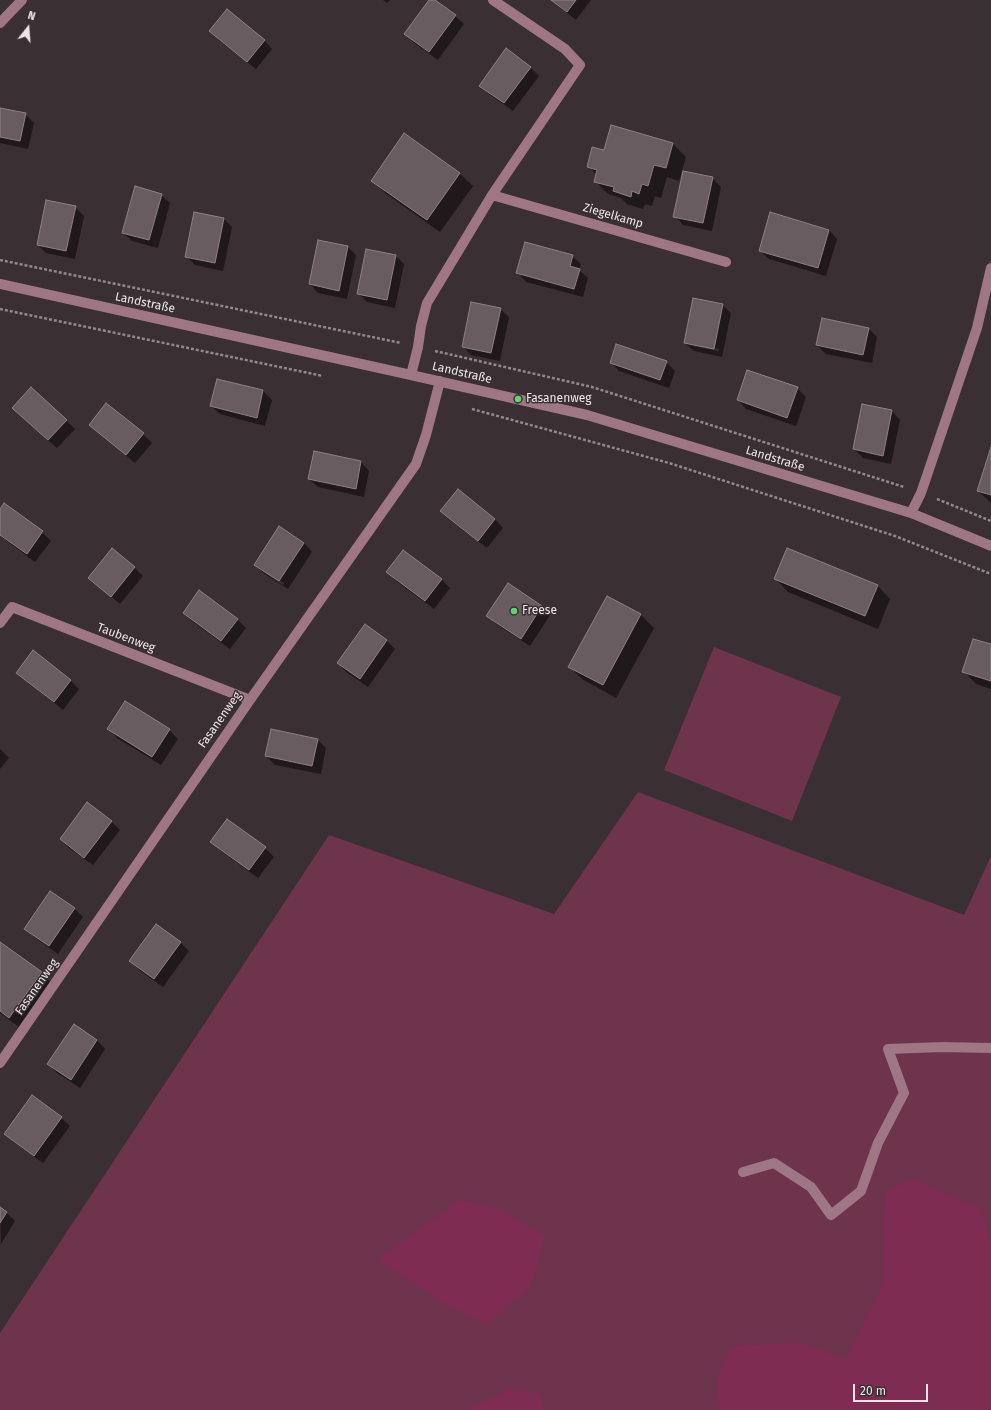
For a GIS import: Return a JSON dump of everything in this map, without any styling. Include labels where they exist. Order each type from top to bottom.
[{"type":"street","points":[[0,23],[22,0]]},
{"type":"street","points":[[411,375],[418,347],[421,326],[428,303],[492,195],[580,65],[565,49],[493,0]]},
{"type":"street","name":"Ziegelkamp","points":[[492,195],[726,262]]},
{"type":"street","points":[[911,513],[921,493],[977,328],[991,268]]},
{"type":"street","name":"Landstraße","points":[[0,284],[587,415],[911,513],[991,546]]},
{"type":"street","name":"Fasanenweg","points":[[0,1063],[250,700],[416,464],[426,435],[440,381]]},
{"type":"street","name":"Taubenweg","points":[[0,623],[12,607],[250,700]]},
{"type":"street","points":[[743,1172],[774,1163],[811,1188],[831,1214],[862,1191],[878,1143],[904,1094],[888,1049],[942,1047],[991,1048]]},
{"type":"path","points":[[0,309],[326,377]]},
{"type":"path","points":[[466,408],[669,463],[895,536],[991,574]]},
{"type":"shaded area","points":[[714,647],[841,697],[792,821],[664,770]]},
{"type":"shaded area","points":[[638,792],[964,915],[991,856],[991,1410],[0,1410],[0,1333],[329,835],[554,914]]},
{"type":"shaded area","points":[[912,1179],[981,1209],[991,1241],[991,1410],[719,1410],[717,1382],[731,1346],[800,1343],[846,1359],[882,1286],[885,1192]]},
{"type":"shaded area","points":[[460,1200],[499,1208],[545,1236],[531,1286],[488,1324],[443,1303],[378,1259]]},
{"type":"shaded area","points":[[510,1389],[542,1394],[542,1410],[466,1410]]},
{"type":"building","points":[[429,0],[435,0],[456,15],[429,52],[404,34]]},
{"type":"building","points":[[551,0],[576,0],[567,12]]},
{"type":"building","points":[[227,9],[265,40],[247,62],[209,31]]},
{"type":"building","points":[[506,48],[531,67],[504,103],[479,86]]},
{"type":"building","points":[[0,108],[26,113],[20,141],[0,137]]},
{"type":"building","points":[[611,125],[673,143],[666,168],[654,165],[648,186],[642,184],[639,194],[632,191],[631,197],[613,191],[614,187],[594,182],[597,170],[587,167],[592,147],[604,150]]},
{"type":"building","points":[[404,133],[460,173],[427,220],[371,181]]},
{"type":"building","points":[[683,171],[713,177],[703,223],[673,217]]},
{"type":"building","points":[[135,186],[162,194],[149,240],[122,233]]},
{"type":"building","points":[[46,200],[76,206],[66,251],[37,245]]},
{"type":"building","points":[[194,212],[224,218],[215,263],[185,257]]},
{"type":"building","points":[[770,212],[829,230],[818,268],[759,251]]},
{"type":"building","points":[[318,240],[348,246],[339,291],[309,284]]},
{"type":"building","points":[[525,242],[573,255],[570,266],[580,269],[574,289],[516,273]]},
{"type":"building","points":[[366,249],[396,255],[387,300],[357,294]]},
{"type":"building","points":[[693,298],[723,304],[714,349],[684,343]]},
{"type":"building","points":[[471,302],[501,308],[491,353],[462,347]]},
{"type":"building","points":[[822,318],[869,328],[863,355],[816,345]]},
{"type":"building","points":[[616,344],[667,361],[660,380],[610,363]]},
{"type":"building","points":[[747,370],[798,387],[787,418],[737,400]]},
{"type":"building","points":[[217,379],[263,390],[257,418],[210,406]]},
{"type":"building","points":[[31,387],[67,420],[48,440],[12,408]]},
{"type":"building","points":[[106,403],[144,433],[126,455],[89,425]]},
{"type":"building","points":[[862,404],[892,410],[883,456],[853,449]]},
{"type":"building","points":[[991,447],[991,495],[977,491]]},
{"type":"building","points":[[314,451],[361,461],[356,489],[308,479]]},
{"type":"building","points":[[458,489],[495,519],[478,541],[440,511]]},
{"type":"building","points":[[4,503],[43,531],[27,554],[0,535],[0,509]]},
{"type":"building","points":[[279,526],[304,543],[279,581],[254,565]]},
{"type":"building","points":[[112,548],[135,567],[111,597],[88,578]]},
{"type":"building","points":[[787,548],[878,585],[865,616],[774,579]]},
{"type":"building","points":[[403,550],[442,579],[425,601],[386,572]]},
{"type":"building","name":"Freese","points":[[508,583],[542,606],[521,639],[486,616]]},
{"type":"building","points":[[199,590],[238,619],[221,641],[183,613]]},
{"type":"building","points":[[607,596],[641,614],[603,685],[568,667]]},
{"type":"building","points":[[365,624],[387,640],[360,679],[337,663]]},
{"type":"building","points":[[973,639],[991,644],[991,681],[962,672]]},
{"type":"building","points":[[33,650],[71,680],[54,702],[16,673]]},
{"type":"building","points":[[125,701],[170,729],[152,757],[107,729]]},
{"type":"building","points":[[271,729],[318,739],[312,766],[265,756]]},
{"type":"building","points":[[87,802],[112,821],[84,858],[60,839]]},
{"type":"building","points":[[227,819],[266,847],[249,870],[210,842]]},
{"type":"building","points":[[50,891],[75,908],[49,946],[24,929]]},
{"type":"building","points":[[156,924],[181,942],[154,979],[129,961]]},
{"type":"building","points":[[0,942],[42,972],[9,1018],[0,1011]]},
{"type":"building","points":[[74,1024],[97,1040],[71,1080],[47,1064]]},
{"type":"building","points":[[32,1095],[62,1117],[34,1156],[4,1134]]},
{"type":"building","points":[[0,1207],[7,1212],[0,1223]]},
{"type":"place","name":"Fasanenweg","points":[[518,399]]},
{"type":"place","name":"Freese","points":[[514,611]]}]
